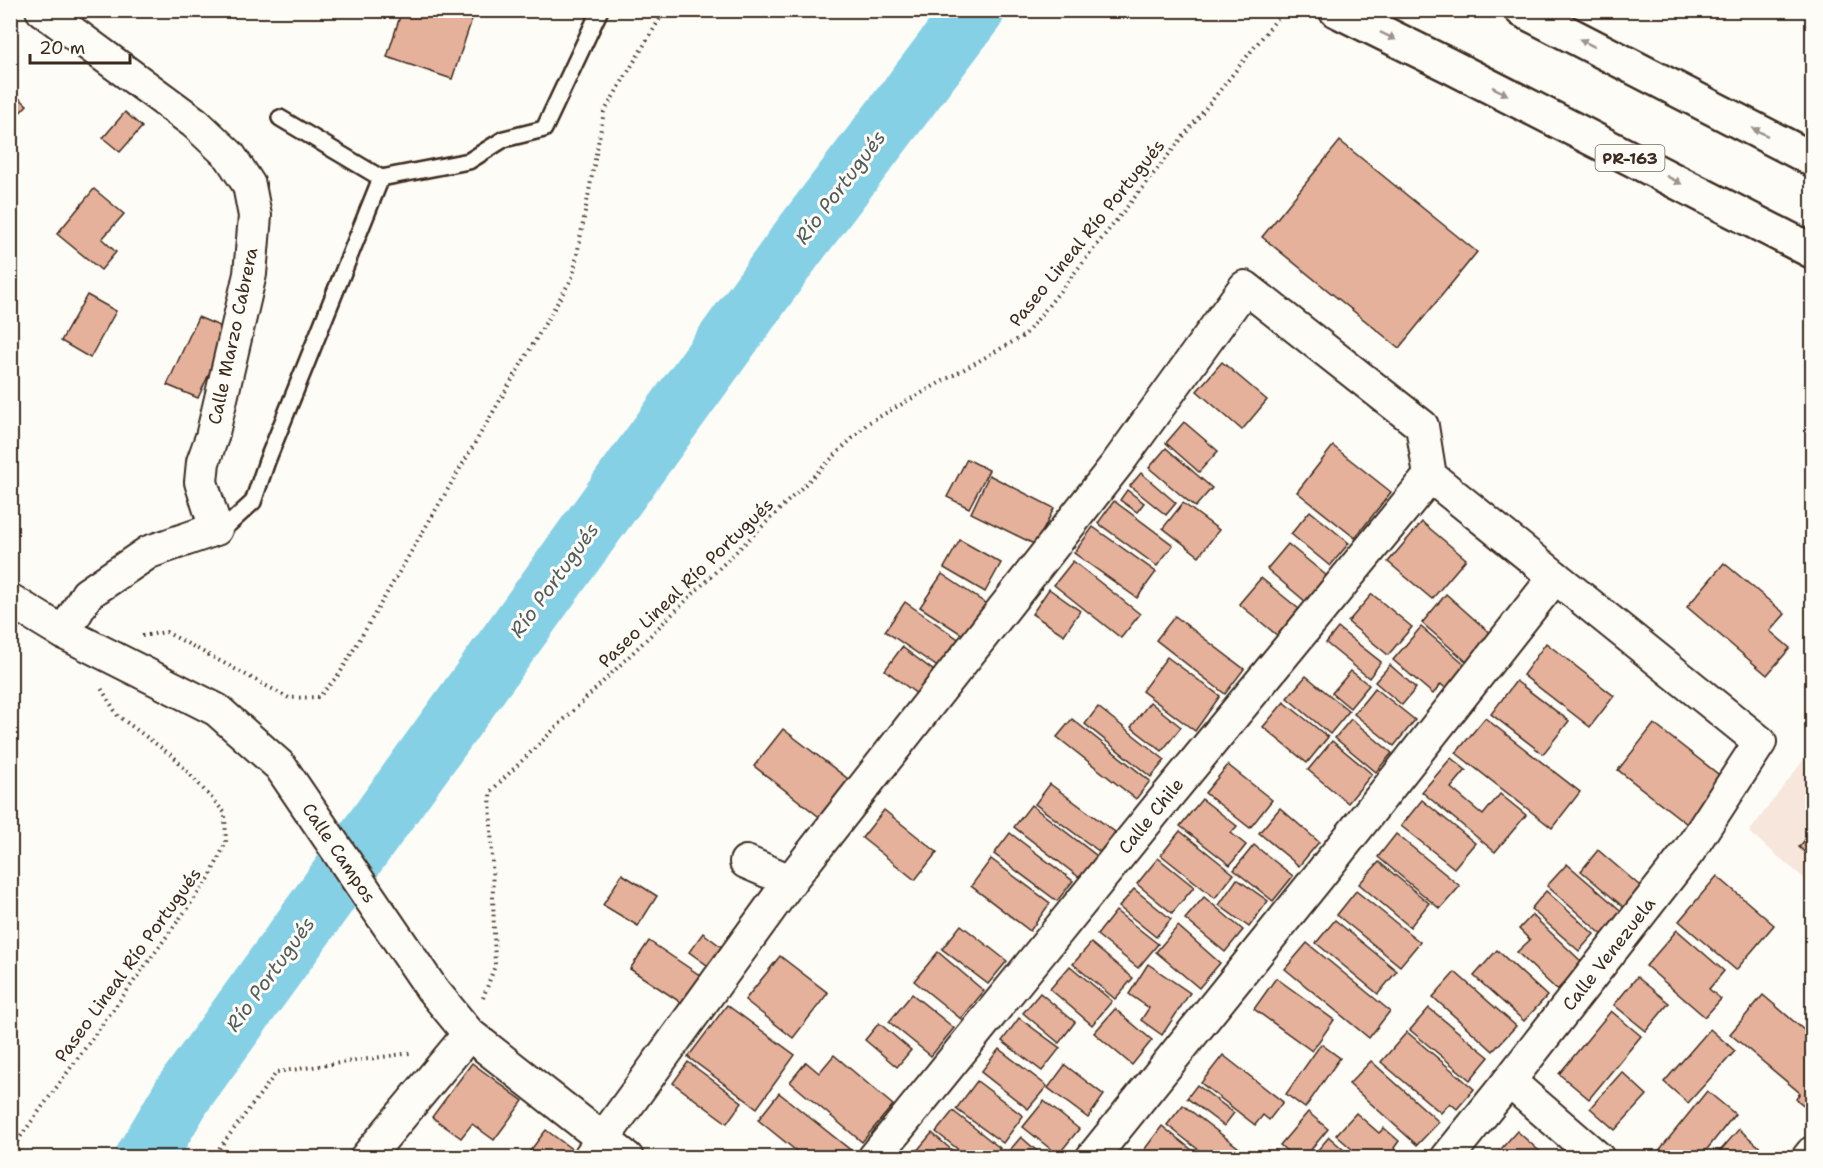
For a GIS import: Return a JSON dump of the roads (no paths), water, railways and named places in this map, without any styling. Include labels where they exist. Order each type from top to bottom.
[{"type":"main road","name":"PR-163","points":[[1336,10],[1812,251]]},
{"type":"main road","points":[[1522,10],[1812,159]]},
{"type":"street","name":"Calle Marzo Cabrera","points":[[42,10],[195,123],[230,156],[249,185],[255,216],[250,274],[212,436],[203,462],[201,482],[216,529]]},
{"type":"street","points":[[596,1148],[790,881],[1117,464],[1245,287],[1422,426],[1430,476],[1555,577],[1092,1158]]},
{"type":"street","name":"Calle Chile","points":[[874,1158],[1166,796],[1430,476]]},
{"type":"street","points":[[64,633],[87,594],[149,552],[216,529]]},
{"type":"street","name":"Calle Venezuela","points":[[1447,1158],[1689,851],[1760,742],[1555,577]]},
{"type":"street","name":"Calle Campos","points":[[10,600],[64,633],[217,710],[280,766],[432,989],[470,1034],[596,1148],[627,1158]]},
{"type":"street","points":[[746,862],[790,881]]},
{"type":"street","points":[[366,1158],[470,1034]]},
{"type":"street","points":[[1509,1081],[1598,1158]]},
{"type":"street","points":[[1808,1158],[1812,1153]]},
{"type":"lane","points":[[280,118],[381,178],[469,161],[504,139],[544,129],[600,10]]},
{"type":"lane","points":[[216,529],[229,524],[252,502],[381,178]]},
{"type":"waterway","name":"Río Portugués","points":[[145,1158],[183,1094],[797,244],[975,10]]}]
